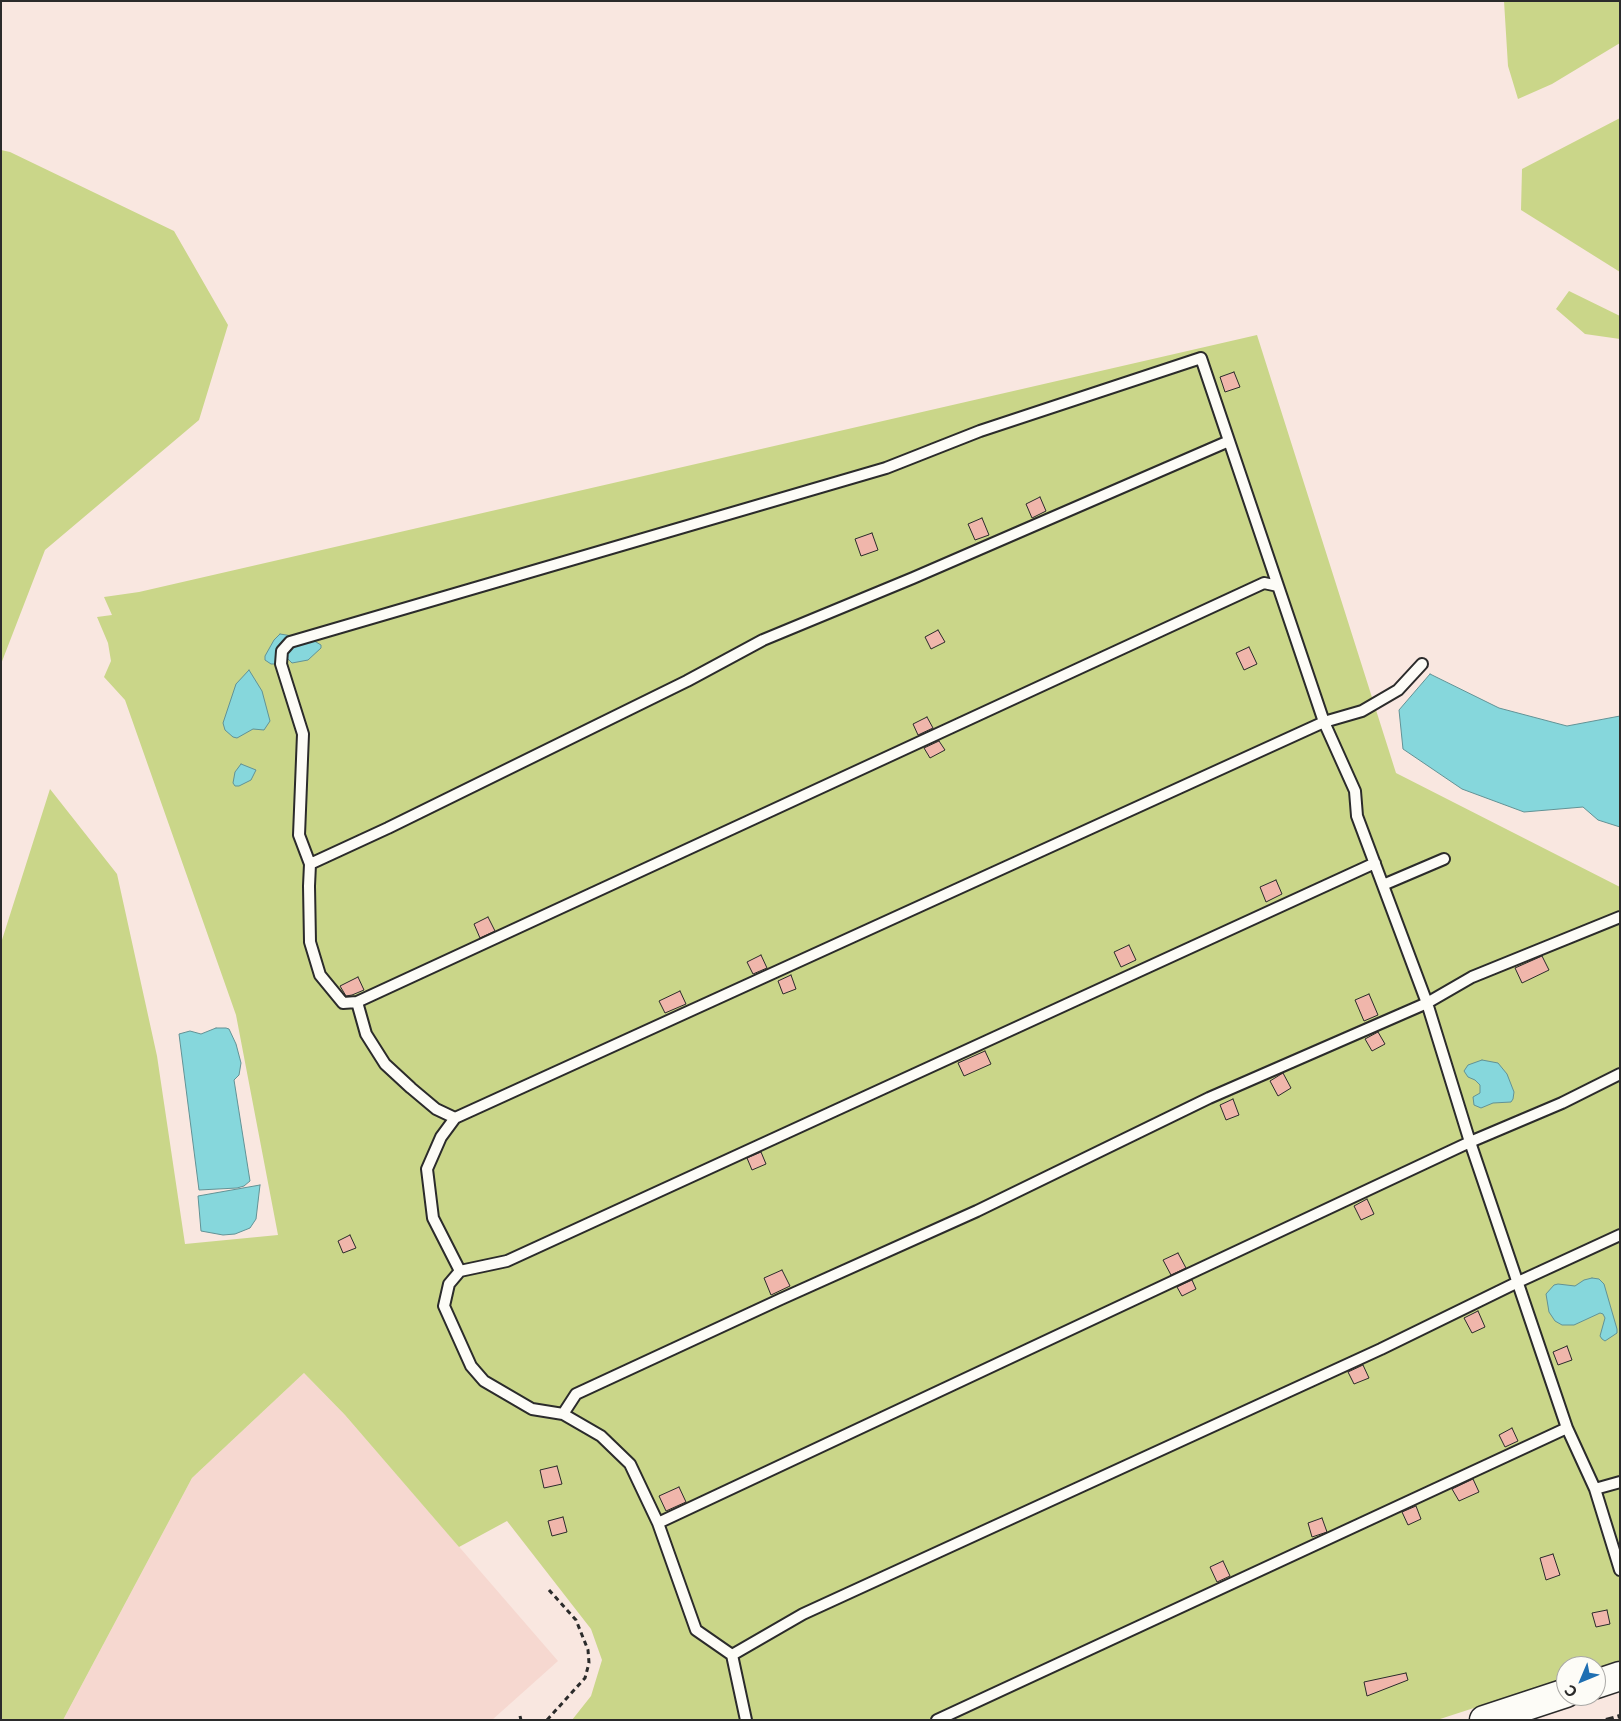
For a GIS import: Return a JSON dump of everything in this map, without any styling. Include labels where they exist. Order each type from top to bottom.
[{"type":"street","points":[[1606,1681],[1620,1676]]},
{"type":"street","points":[[1484,1720],[1556,1696]]},
{"type":"lane","points":[[1278,586],[1264,584],[1255,588],[357,1002],[343,1003],[320,975],[310,942],[308,886],[310,864],[299,835],[303,734],[281,664],[282,652],[290,642],[886,468],[980,431],[1201,358],[1324,722],[1355,791],[1357,816],[1427,1003],[1470,1142],[1567,1428],[1595,1490],[1620,1570]]},
{"type":"lane","points":[[310,864],[388,828],[678,686],[763,640],[913,578],[1229,441]]},
{"type":"lane","points":[[460,1271],[433,1218],[427,1169],[441,1137],[455,1118],[1324,722],[1362,711],[1398,690],[1422,664]]},
{"type":"lane","points":[[1383,885],[1444,859]]},
{"type":"lane","points":[[746,1720],[732,1655],[696,1630],[658,1523],[630,1464],[600,1436],[564,1414],[532,1409],[484,1381],[471,1366],[444,1306],[449,1284],[460,1271],[507,1261],[1375,863]]},
{"type":"lane","points":[[564,1414],[576,1394],[977,1211],[1209,1098],[1427,1003],[1472,977],[1620,917]]},
{"type":"lane","points":[[357,1002],[366,1034],[385,1064],[436,1109],[455,1118]]},
{"type":"lane","points":[[658,1523],[1470,1142],[1562,1103],[1620,1074]]},
{"type":"lane","points":[[732,1655],[803,1614],[1381,1349],[1620,1235]]},
{"type":"lane","points":[[937,1720],[1567,1428]]},
{"type":"lane","points":[[1595,1490],[1620,1482]]},
{"type":"path","points":[[547,1720],[585,1678],[590,1663],[588,1650],[576,1620],[549,1590]]},
{"type":"shaded area","points":[[304,1373],[345,1415],[558,1661],[492,1720],[63,1720],[192,1478]]},
{"type":"green space","points":[[1504,1],[1620,1],[1620,43],[1552,84],[1518,99],[1508,66]]},
{"type":"green space","points":[[1620,118],[1620,272],[1521,210],[1522,169]]},
{"type":"green space","points":[[1,150],[10,152],[174,231],[228,325],[199,420],[45,550],[1,664]]},
{"type":"green space","points":[[1569,291],[1620,316],[1620,339],[1585,334],[1556,309]]},
{"type":"green space","points":[[1257,335],[1396,773],[1620,887],[1620,1661],[1606,1665],[1606,1656],[1556,1656],[1556,1681],[1437,1720],[572,1720],[591,1696],[602,1660],[591,1629],[507,1521],[459,1547],[345,1415],[304,1373],[192,1478],[63,1720],[1,1720],[1,943],[50,789],[117,874],[157,1056],[185,1244],[278,1235],[236,1015],[125,700],[104,677],[111,661],[108,643],[97,617],[112,615],[104,597],[139,592]]},
{"type":"water","points":[[280,634],[311,639],[321,645],[321,648],[308,660],[292,663],[287,658],[284,658],[275,664],[271,664],[265,660],[265,656],[274,640]]},
{"type":"water","points":[[249,670],[262,691],[270,721],[264,730],[253,729],[237,738],[225,730],[223,723],[236,684]]},
{"type":"water","points":[[1430,674],[1499,708],[1567,726],[1620,716],[1620,827],[1598,820],[1583,807],[1524,812],[1462,789],[1403,749],[1399,710]]},
{"type":"water","points":[[241,764],[256,770],[251,780],[235,786],[233,783],[235,772]]},
{"type":"water","points":[[216,1028],[229,1029],[236,1044],[241,1063],[239,1075],[234,1080],[250,1181],[244,1186],[237,1188],[199,1190],[179,1034],[190,1031],[201,1034]]},
{"type":"water","points":[[1482,1060],[1498,1063],[1507,1074],[1514,1092],[1511,1102],[1493,1103],[1481,1108],[1474,1105],[1473,1097],[1480,1093],[1480,1085],[1468,1077],[1464,1071],[1468,1065]]},
{"type":"water","points":[[260,1185],[256,1219],[250,1228],[235,1234],[223,1235],[201,1231],[198,1196]]},
{"type":"water","points":[[1599,1279],[1604,1284],[1617,1329],[1617,1333],[1605,1341],[1600,1336],[1605,1318],[1603,1314],[1600,1313],[1574,1325],[1562,1325],[1555,1321],[1549,1312],[1546,1294],[1554,1285],[1575,1286],[1584,1280]]},
{"type":"building","points":[[1234,372],[1240,387],[1225,392],[1220,377]]},
{"type":"building","points":[[1040,497],[1046,511],[1032,518],[1026,504]]},
{"type":"building","points":[[982,518],[989,535],[975,540],[968,524]]},
{"type":"building","points":[[872,533],[878,550],[861,556],[855,539]]},
{"type":"building","points":[[938,630],[945,642],[931,649],[925,637]]},
{"type":"building","points":[[1249,647],[1257,664],[1244,670],[1236,653]]},
{"type":"building","points":[[927,717],[933,728],[918,735],[913,724]]},
{"type":"building","points":[[939,741],[945,750],[930,758],[924,748]]},
{"type":"building","points":[[1276,880],[1282,894],[1266,902],[1260,887]]},
{"type":"building","points":[[488,917],[495,931],[480,938],[474,924]]},
{"type":"building","points":[[1129,945],[1136,960],[1121,967],[1114,952]]},
{"type":"building","points":[[761,955],[767,968],[753,974],[747,962]]},
{"type":"building","points":[[1542,956],[1549,970],[1522,983],[1515,968]]},
{"type":"building","points":[[791,975],[796,989],[783,994],[778,981]]},
{"type":"building","points":[[358,977],[364,990],[346,996],[340,986]]},
{"type":"building","points":[[680,991],[686,1004],[665,1013],[659,1001]]},
{"type":"building","points":[[1369,994],[1378,1015],[1364,1021],[1355,1000]]},
{"type":"building","points":[[1378,1032],[1385,1044],[1372,1051],[1365,1039]]},
{"type":"building","points":[[985,1051],[991,1064],[964,1076],[958,1063]]},
{"type":"building","points":[[1283,1073],[1291,1088],[1278,1096],[1270,1081]]},
{"type":"building","points":[[1233,1099],[1239,1115],[1226,1120],[1220,1105]]},
{"type":"building","points":[[761,1152],[766,1164],[752,1170],[747,1158]]},
{"type":"building","points":[[1367,1199],[1374,1214],[1361,1220],[1354,1206]]},
{"type":"building","points":[[350,1235],[356,1248],[343,1253],[338,1241]]},
{"type":"building","points":[[1178,1253],[1186,1268],[1171,1275],[1163,1260]]},
{"type":"building","points":[[782,1270],[790,1286],[771,1295],[764,1278]]},
{"type":"building","points":[[1192,1280],[1196,1289],[1182,1296],[1177,1287]]},
{"type":"building","points":[[1478,1311],[1485,1327],[1472,1333],[1464,1318]]},
{"type":"building","points":[[1567,1346],[1572,1360],[1558,1365],[1553,1352]]},
{"type":"building","points":[[1363,1365],[1369,1378],[1354,1384],[1348,1372]]},
{"type":"building","points":[[1512,1428],[1518,1441],[1505,1447],[1499,1435]]},
{"type":"building","points":[[557,1466],[562,1484],[544,1488],[540,1470]]},
{"type":"building","points":[[1473,1479],[1479,1492],[1459,1501],[1452,1489]]},
{"type":"building","points":[[679,1487],[686,1502],[666,1511],[659,1496]]},
{"type":"building","points":[[1416,1506],[1421,1519],[1408,1525],[1402,1512]]},
{"type":"building","points":[[563,1517],[567,1532],[552,1536],[548,1521]]},
{"type":"building","points":[[1322,1518],[1327,1532],[1312,1537],[1308,1523]]},
{"type":"building","points":[[1553,1554],[1560,1575],[1546,1580],[1540,1558]]},
{"type":"building","points":[[1223,1561],[1230,1576],[1217,1582],[1210,1567]]},
{"type":"building","points":[[1607,1610],[1610,1624],[1596,1627],[1592,1613]]},
{"type":"building","points":[[1406,1673],[1408,1680],[1367,1696],[1364,1682]]},
{"type":"railway","points":[[1606,1720],[1620,1716]]}]
